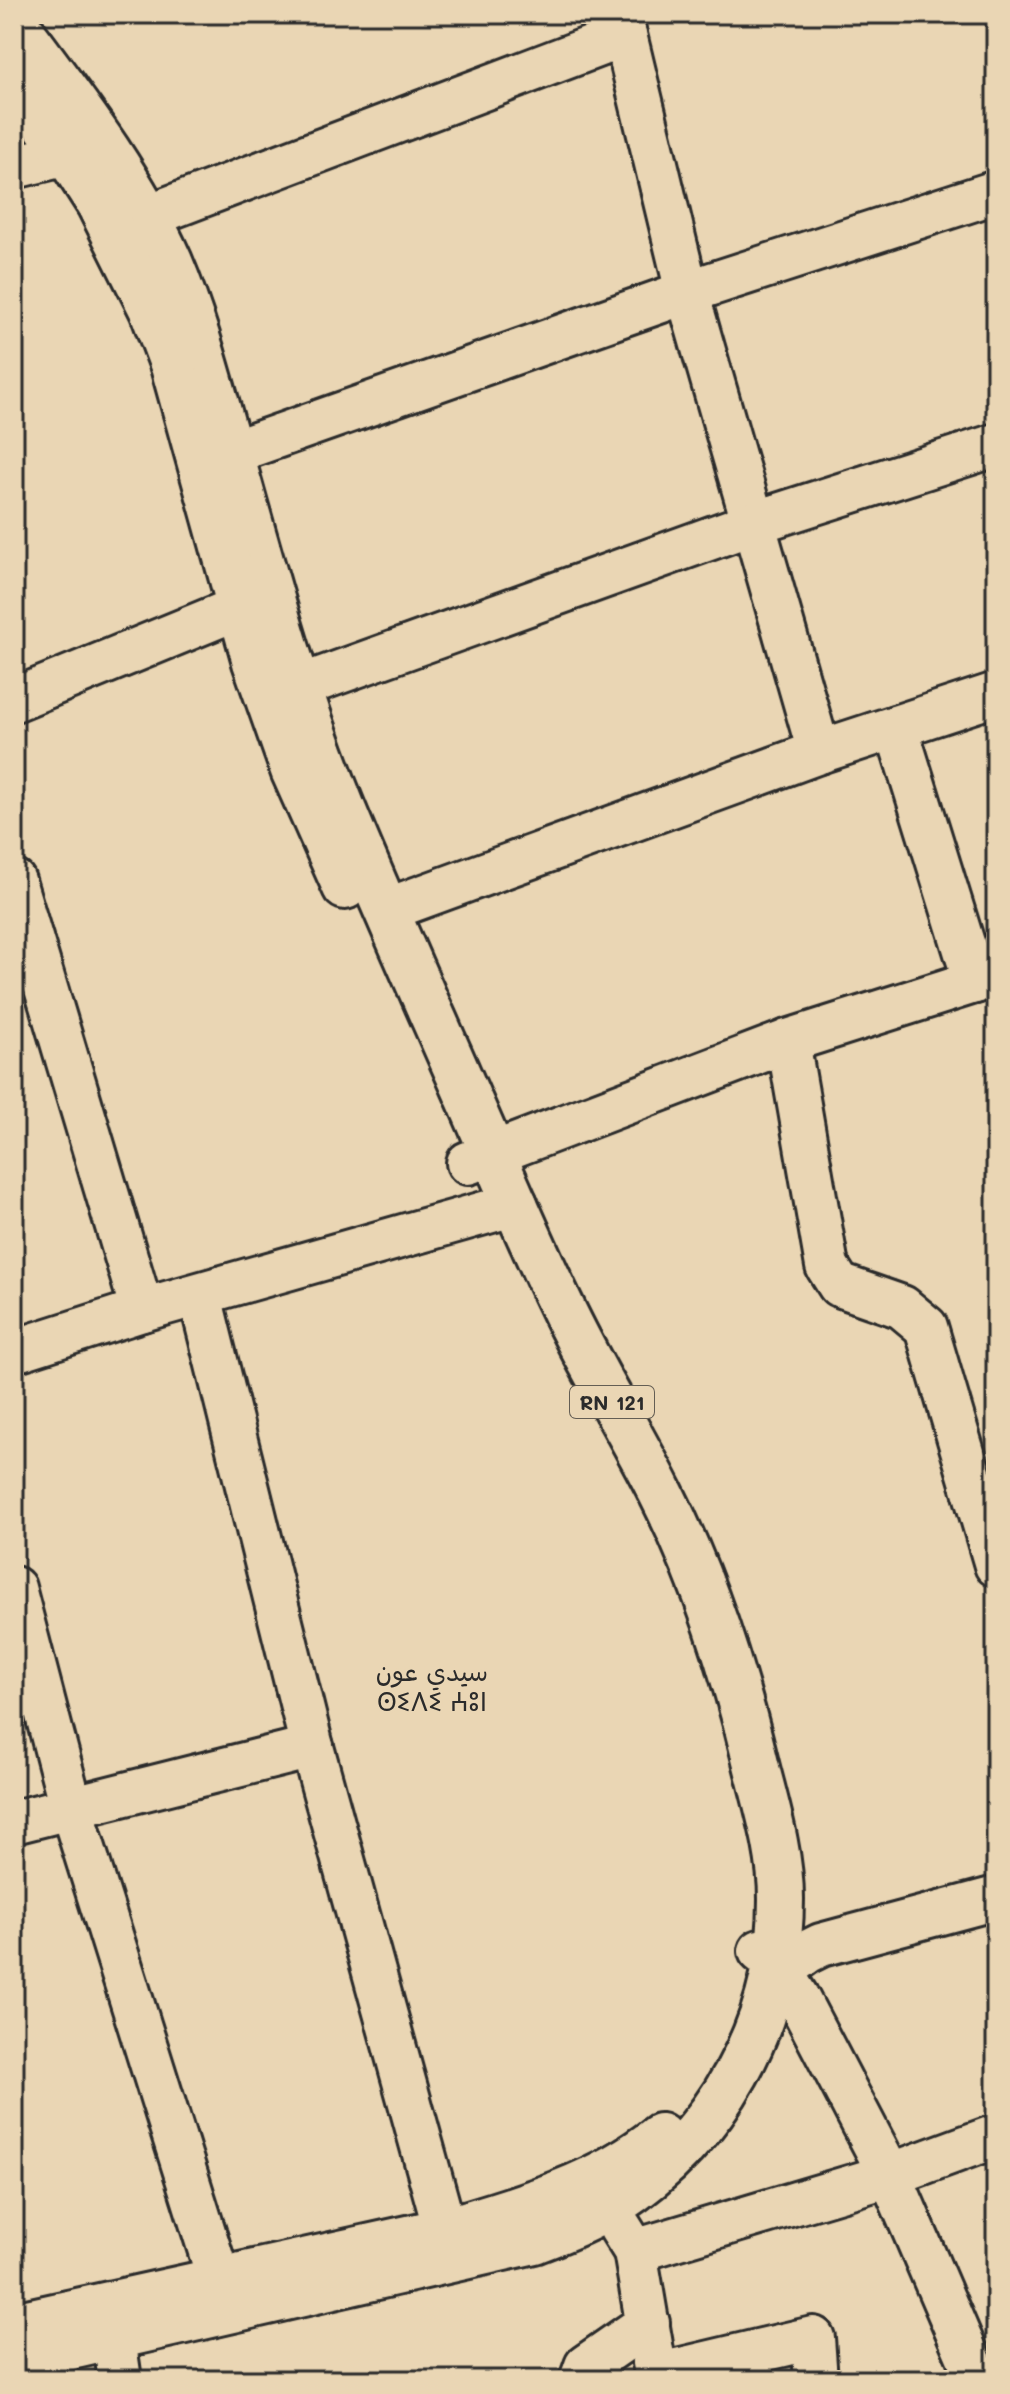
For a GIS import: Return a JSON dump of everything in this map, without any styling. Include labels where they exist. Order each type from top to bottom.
[{"type":"main road","name":"RN 121","points":[[14,21],[105,145],[148,216],[186,302],[230,453],[255,601],[255,662],[293,770],[503,1208],[562,1307],[663,1497],[695,1568],[742,1706],[777,1851],[781,1893],[762,2018],[746,2057],[725,2095],[701,2127],[674,2158],[643,2184],[599,2193],[555,2194],[445,2230],[219,2280],[14,2360]]},
{"type":"main road","name":"RN 121","points":[[14,81],[67,154],[127,256],[152,310],[255,601],[298,687],[480,1158]]},
{"type":"main road","name":"RN 121","points":[[14,2325],[111,2321],[534,2241],[573,2226],[599,2193]]},
{"type":"street","points":[[148,216],[623,24],[687,292],[819,752]]},
{"type":"street","points":[[14,167],[67,154]]},
{"type":"street","points":[[230,453],[687,292],[996,192]]},
{"type":"street","points":[[298,687],[753,523],[996,445]]},
{"type":"street","points":[[14,700],[255,601]]},
{"type":"street","points":[[386,910],[819,752],[996,694]]},
{"type":"street","points":[[480,1158],[788,1041],[985,978],[896,727]]},
{"type":"street","points":[[14,881],[142,1310]]},
{"type":"street","points":[[788,1041],[827,1266],[839,1285],[902,1307],[926,1327],[996,1565]]},
{"type":"street","points":[[14,1351],[142,1310],[503,1208]]},
{"type":"street","points":[[200,1296],[312,1747],[445,2230]]},
{"type":"street","points":[[14,1588],[71,1807],[219,2280]]},
{"type":"street","points":[[14,1822],[312,1747]]},
{"type":"street","points":[[978,2380],[890,2175],[805,2011],[772,1962],[821,1945],[996,1898]]},
{"type":"street","points":[[635,2251],[890,2175],[996,2136]]},
{"type":"street","points":[[599,2193],[635,2251],[657,2378],[813,2338],[816,2380]]},
{"type":"street","points":[[111,2321],[120,2380]]},
{"type":"street","points":[[581,2380],[586,2366],[648,2323]]},
{"type":"district","name":"سيدي عون ⵙⵉⴷⵉ ⵄⵓⵏ","points":[[432,1686]]}]
